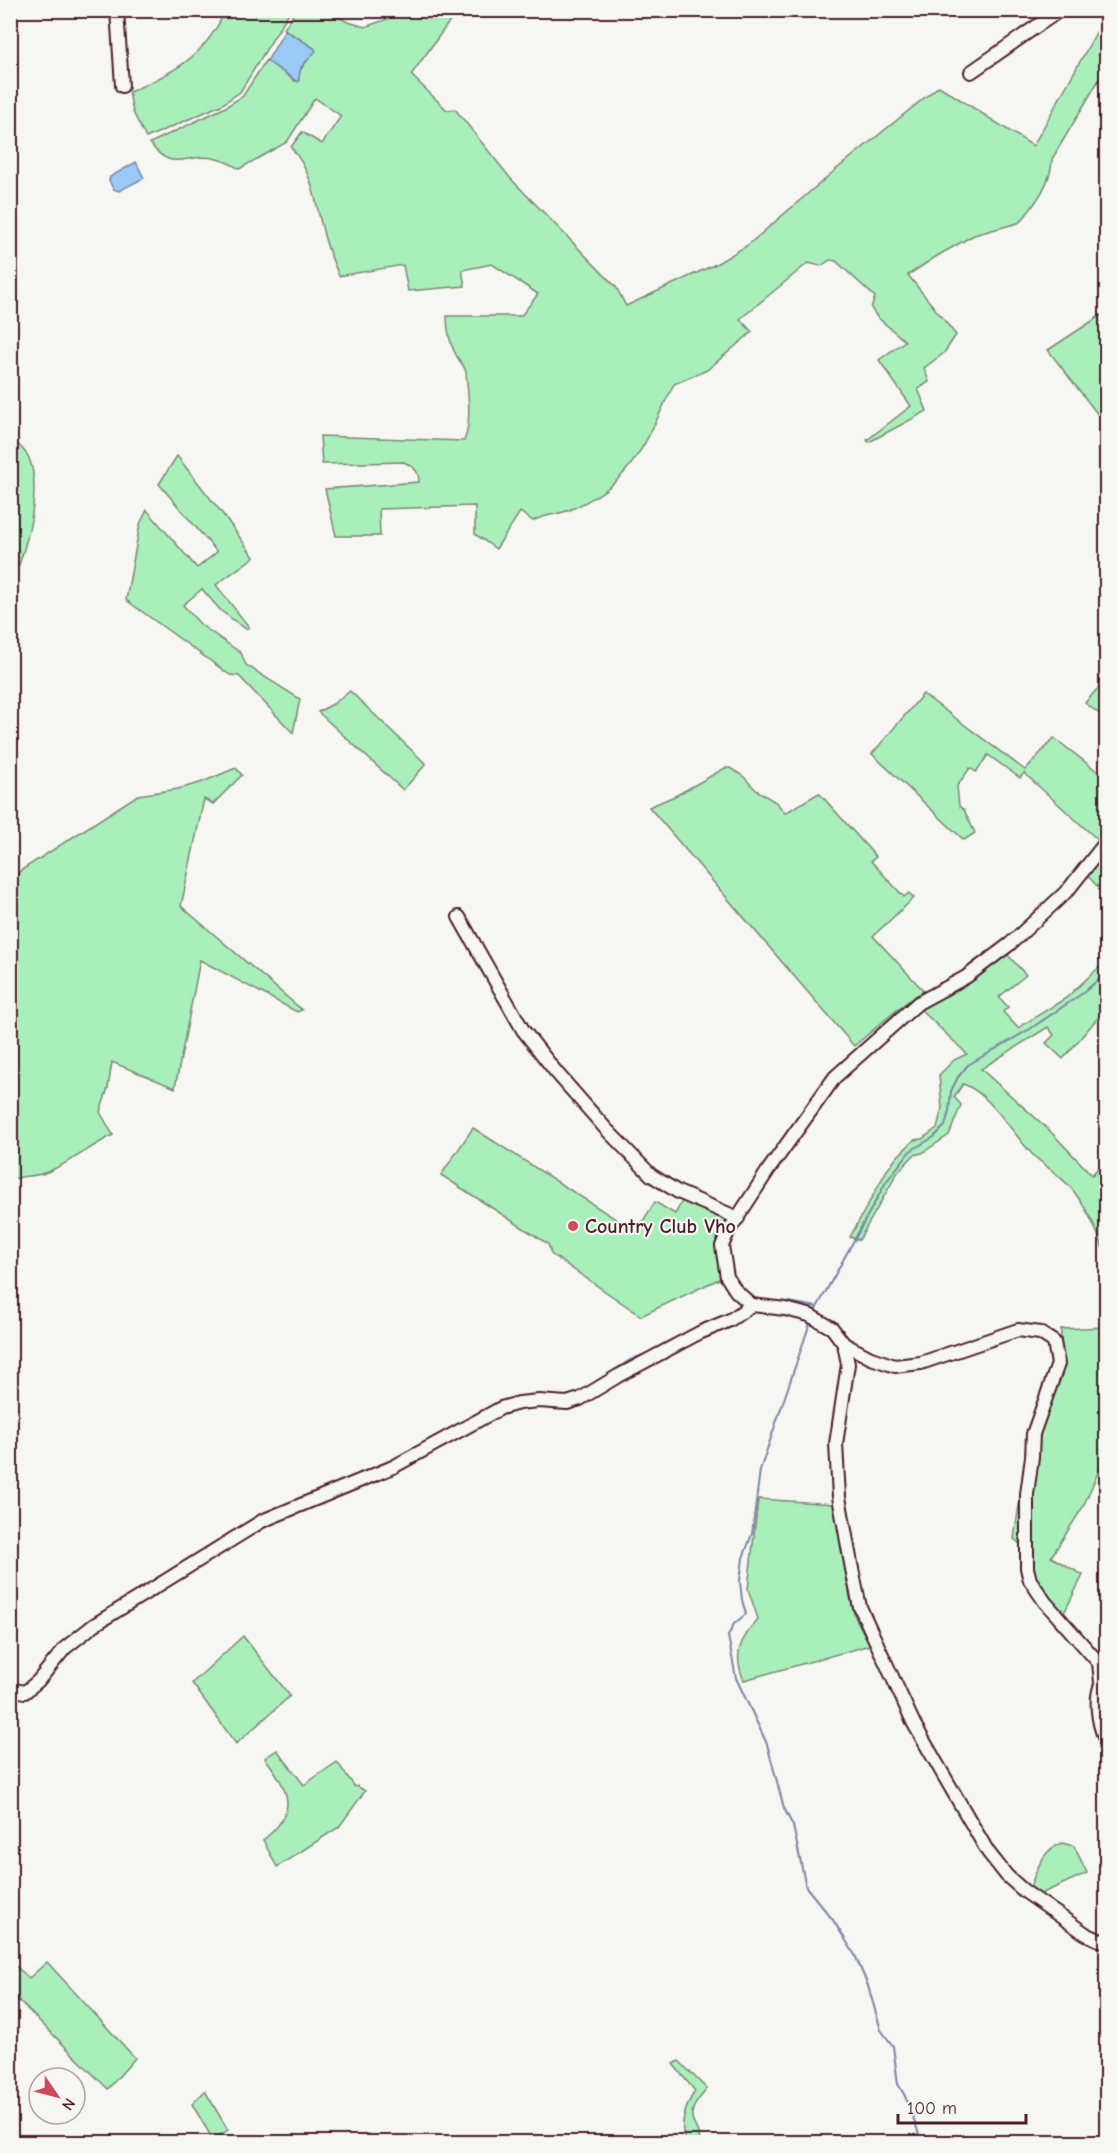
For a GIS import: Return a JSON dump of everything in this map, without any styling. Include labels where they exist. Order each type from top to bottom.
[{"type":"street","points":[[117,10],[122,86]]},
{"type":"street","points":[[971,72],[1060,10]]},
{"type":"street","points":[[1107,842],[1068,890],[1010,944],[966,977],[918,1003],[836,1077],[770,1169],[728,1232],[722,1246],[728,1277],[736,1291],[752,1305],[785,1309],[813,1317],[832,1328],[844,1344],[848,1364],[836,1444],[841,1507],[860,1608],[914,1724],[988,1852],[1007,1876],[1024,1891],[1086,1934],[1107,1941]]},
{"type":"street","points":[[459,917],[523,1030],[606,1129],[651,1174],[678,1191],[738,1218]]},
{"type":"street","points":[[10,1689],[25,1692],[38,1681],[65,1648],[94,1625],[262,1521],[393,1467],[501,1408],[519,1403],[539,1401],[567,1403],[580,1399],[699,1333],[730,1320],[752,1305]]},
{"type":"street","points":[[844,1344],[871,1358],[895,1366],[921,1363],[1018,1330],[1040,1333],[1054,1342],[1058,1364],[1033,1434],[1027,1494],[1028,1568],[1030,1580],[1045,1602],[1099,1663],[1104,1679],[1098,1703],[1101,1728],[1107,1742]]},
{"type":"green space","points":[[225,11],[290,11],[240,92],[221,105],[146,138],[133,112],[129,92],[160,78],[186,62],[208,40]]},
{"type":"green space","points":[[295,11],[326,11],[348,22],[365,27],[410,11],[457,11],[411,75],[447,110],[455,109],[511,179],[616,287],[626,306],[716,264],[748,245],[939,86],[1033,146],[1106,15],[1106,68],[1052,159],[1049,175],[1042,191],[1022,220],[974,235],[908,275],[956,335],[944,353],[924,368],[929,382],[918,389],[927,411],[869,442],[867,440],[911,406],[879,360],[905,341],[877,317],[871,308],[875,297],[836,261],[830,260],[821,266],[808,263],[740,319],[752,332],[707,370],[674,384],[634,461],[615,482],[595,497],[567,511],[533,521],[520,512],[496,549],[475,534],[475,506],[379,509],[380,536],[336,536],[325,489],[419,482],[419,478],[415,470],[404,462],[322,464],[320,436],[464,441],[469,416],[466,372],[452,346],[447,316],[521,316],[538,294],[492,264],[462,270],[465,286],[408,291],[403,265],[339,276],[326,242],[309,177],[291,147],[302,132],[322,144],[341,116],[315,98],[287,142],[239,169],[213,158],[172,160],[165,158],[150,143],[224,108],[243,96],[266,60],[295,81],[299,81],[300,71],[314,48],[284,29]]},
{"type":"green space","points":[[1106,312],[1106,425],[1048,350]]},
{"type":"green space","points":[[11,437],[29,458],[34,483],[30,526],[19,565],[11,561]]},
{"type":"green space","points":[[177,456],[254,557],[216,585],[249,627],[246,629],[221,611],[202,589],[183,605],[201,625],[241,653],[246,665],[300,699],[293,733],[239,676],[230,675],[126,600],[140,524],[147,510],[197,568],[217,552],[159,484]]},
{"type":"green space","points":[[1106,679],[1106,719],[1085,703]]},
{"type":"green space","points":[[350,691],[426,764],[403,790],[318,712]]},
{"type":"green space","points":[[923,694],[1025,770],[1054,738],[1106,778],[1106,834],[1100,842],[1024,773],[1020,778],[988,755],[976,772],[970,768],[957,786],[959,806],[964,810],[975,833],[964,840],[872,754]]},
{"type":"green space","points":[[236,768],[242,775],[213,804],[204,799],[181,906],[302,1010],[297,1012],[200,960],[175,1088],[112,1062],[108,1088],[100,1112],[113,1135],[56,1168],[42,1174],[11,1180],[11,884],[20,871],[138,795],[200,783]]},
{"type":"green space","points":[[725,768],[730,768],[743,776],[756,790],[777,803],[785,813],[819,793],[876,857],[871,861],[904,897],[909,893],[914,898],[873,936],[924,991],[904,1004],[854,1046],[649,807],[677,795]]},
{"type":"green space","points":[[1106,851],[1106,896],[1087,875]]},
{"type":"green space","points":[[1006,953],[1026,975],[999,997],[1008,1007],[1003,1012],[1018,1028],[1066,998],[1106,961],[1106,1008],[1063,1059],[1046,1043],[1054,1035],[1048,1027],[981,1069],[1049,1130],[1092,1175],[1106,1158],[1106,1260],[1094,1225],[1071,1187],[1034,1156],[992,1105],[973,1089],[963,1084],[954,1097],[961,1105],[949,1135],[922,1153],[914,1155],[898,1172],[859,1240],[850,1237],[887,1170],[897,1157],[914,1140],[922,1139],[937,1128],[942,1108],[939,1075],[954,1060],[967,1054],[918,1007]]},
{"type":"green space","name":"Country Club Vho","points":[[473,1128],[636,1232],[655,1202],[675,1214],[684,1198],[727,1220],[718,1249],[721,1278],[641,1316],[551,1254],[548,1244],[441,1175]]},
{"type":"green space","points":[[1106,1327],[1106,1454],[1083,1507],[1051,1557],[1083,1575],[1061,1619],[1040,1592],[1025,1548],[1014,1539],[1019,1505],[1062,1361],[1061,1329]]},
{"type":"green space","points":[[758,1499],[834,1504],[851,1602],[855,1617],[870,1645],[744,1680],[740,1671],[740,1647],[758,1619],[748,1589]]},
{"type":"green space","points":[[243,1636],[290,1696],[236,1744],[192,1683]]},
{"type":"green space","points":[[277,1750],[304,1785],[337,1762],[355,1787],[365,1791],[339,1827],[277,1867],[263,1840],[282,1820],[286,1810],[285,1791],[265,1758]]},
{"type":"green space","points":[[1062,1843],[1074,1846],[1087,1873],[1036,1896],[1029,1890],[1037,1869],[1049,1850]]},
{"type":"green space","points":[[10,1961],[29,1978],[47,1962],[135,2058],[108,2089],[11,1993]]},
{"type":"green space","points":[[679,2061],[707,2089],[695,2105],[692,2114],[700,2142],[685,2142],[683,2135],[684,2116],[695,2091],[673,2064]]},
{"type":"green space","points":[[205,2091],[228,2130],[213,2140],[192,2104]]},
{"type":"water","points":[[285,30],[316,51],[301,67],[298,82],[267,61]]},
{"type":"water","points":[[136,162],[144,178],[119,191],[113,189],[110,177]]},
{"type":"waterway","points":[[814,1313],[886,1182],[910,1151],[934,1137],[945,1126],[951,1091],[958,1077],[968,1065],[1030,1029],[1083,993],[1106,973]]},
{"type":"waterway","points":[[764,1301],[789,1302],[817,1307]]},
{"type":"waterway","points":[[720,1318],[731,1312]]},
{"type":"waterway","points":[[811,1320],[760,1470],[752,1534],[743,1558],[740,1581],[746,1614],[734,1624],[728,1636],[736,1678],[767,1744],[784,1808],[793,1826],[806,1887],[833,1920],[855,1955],[868,1986],[881,2030],[893,2046],[898,2084],[905,2096],[922,2142]]},
{"type":"waterway","points":[[593,1384],[630,1360],[651,1352]]},
{"type":"place","name":"Country Club Vho","points":[[573,1226]]}]
